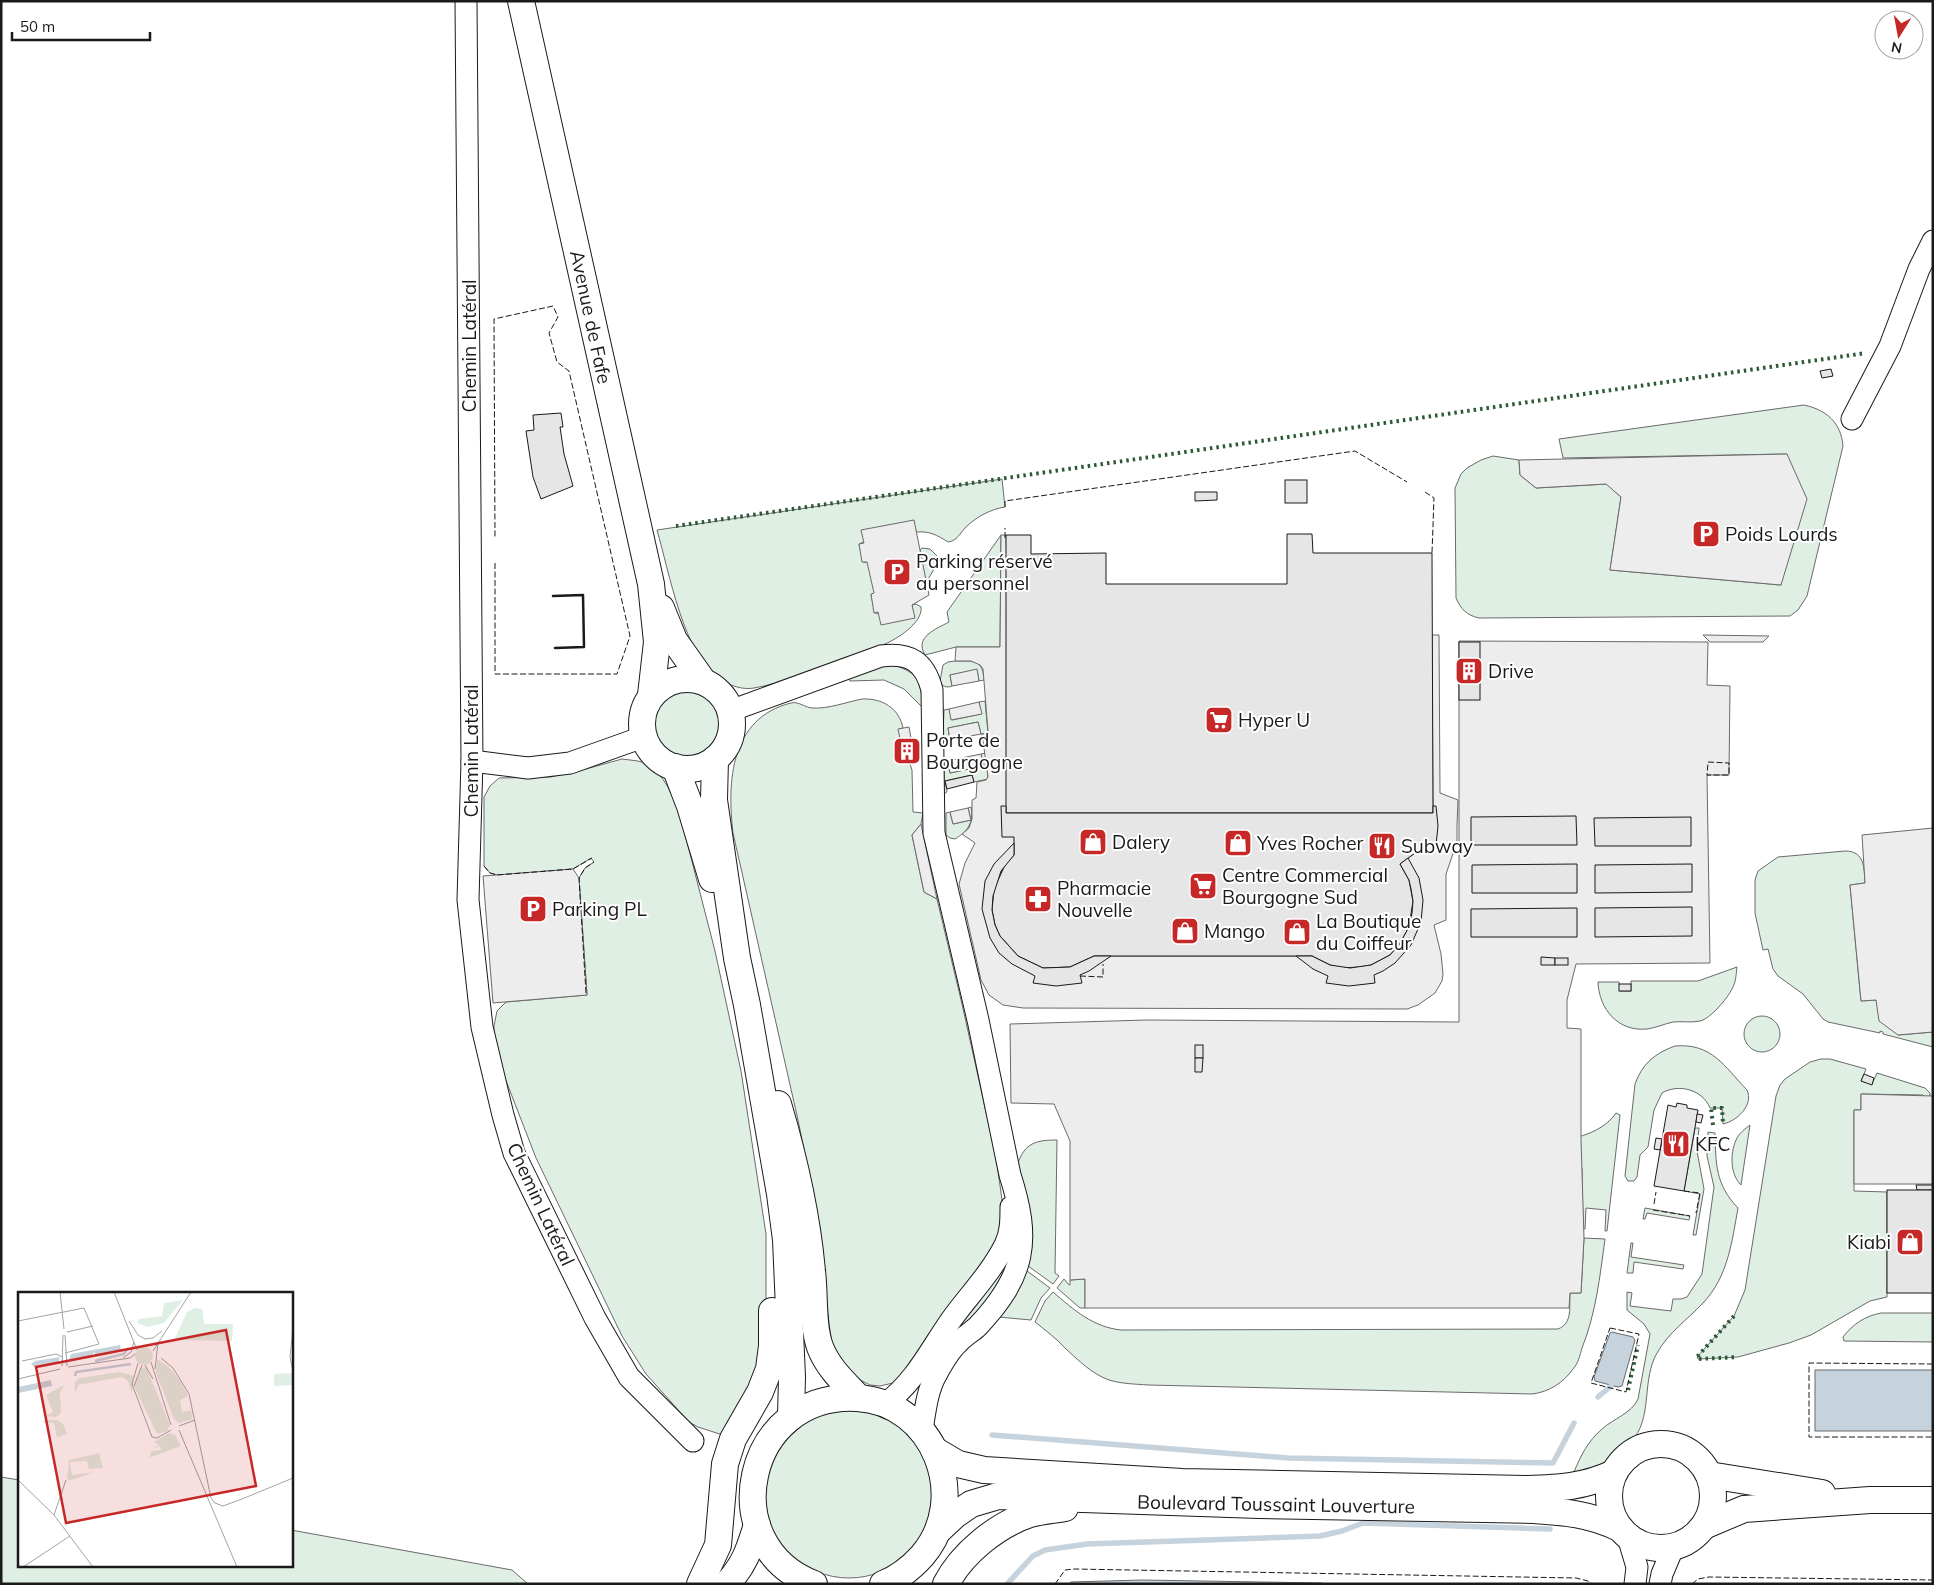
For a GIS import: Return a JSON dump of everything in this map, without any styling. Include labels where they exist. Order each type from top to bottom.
[{"type":"main road","name":"Avenue de Fafe","points":[[521,1],[651,584],[657,642],[651,695]]},
{"type":"main road","name":"Avenue de Fafe","points":[[651,584],[674,640],[702,681]]},
{"type":"main road","points":[[689,678],[702,681],[715,688],[724,698],[730,711],[732,724],[730,738],[724,750],[715,759],[702,766],[688,769],[674,767],[661,761],[650,750],[643,737],[641,722],[644,708],[651,695],[662,686],[675,680],[689,678]]},
{"type":"main road","points":[[715,759],[714,800],[737,958],[780,1194],[786,1240],[792,1377],[791,1416]]},
{"type":"main road","points":[[674,767],[690,806],[737,958]]},
{"type":"main road","points":[[747,1005],[789,1141],[806,1228],[812,1270],[816,1327],[820,1346],[832,1369],[859,1398]]},
{"type":"main road","points":[[700,1584],[718,1545],[725,1464],[733,1438],[760,1392],[769,1369],[772,1346],[771,1146]]},
{"type":"main road","name":"Boulevard Toussaint Louverture","points":[[757,1525],[752,1495],[756,1465],[770,1438],[791,1416],[806,1407],[823,1401],[841,1398],[859,1398],[884,1404],[905,1415],[929,1441],[958,1464],[984,1470],[1182,1482],[1527,1489],[1569,1488],[1598,1481],[1614,1474]]},
{"type":"main road","points":[[883,1584],[911,1575],[940,1529],[945,1504],[945,1486],[942,1468],[929,1441]]},
{"type":"main road","points":[[1664,1444],[1681,1448],[1693,1454],[1709,1475],[1714,1492],[1713,1509],[1706,1525],[1686,1543],[1673,1548],[1649,1547],[1624,1532],[1612,1515],[1609,1502],[1610,1487],[1614,1474],[1622,1462],[1633,1452],[1646,1446],[1664,1444]]},
{"type":"main road","points":[[1709,1475],[1870,1500]]},
{"type":"main road","name":"Boulevard Toussaint Louverture","points":[[940,1529],[971,1504],[998,1496],[1259,1505],[1569,1512],[1599,1518],[1624,1532]]},
{"type":"main road","points":[[1706,1525],[1744,1509],[1870,1500],[1933,1500]]},
{"type":"main road","points":[[946,1584],[968,1553],[993,1532],[1030,1514],[1069,1508],[1259,1505]]},
{"type":"main road","points":[[757,1525],[765,1542],[776,1558],[805,1583]]},
{"type":"main road","points":[[726,1584],[740,1569],[748,1553],[757,1525]]},
{"type":"street","name":"Chemin Latéral","points":[[466,1],[472,761],[469,909],[482,1027],[514,1153],[595,1318],[629,1377],[693,1441]]},
{"type":"street","points":[[1852,419],[1890,346],[1919,269],[1933,241]]},
{"type":"street","points":[[730,711],[882,656],[904,655],[915,661],[929,676],[932,690],[934,833],[978,1020],[1010,1175],[1017,1195],[1023,1235],[1020,1256],[1013,1279],[978,1326],[957,1344],[935,1376],[926,1404],[929,1441]]},
{"type":"street","points":[[472,761],[528,768],[570,763],[643,737]]},
{"type":"street","points":[[884,1404],[909,1383],[951,1320],[1006,1244],[1012,1222],[1010,1175]]},
{"type":"street","points":[[1624,1532],[1637,1568],[1635,1584]]},
{"type":"street","points":[[1660,1584],[1662,1574],[1673,1548]]},
{"type":"green space","points":[[1804,405],[1820,410],[1836,424],[1843,446],[1807,596],[1798,610],[1790,616],[1479,618],[1464,611],[1456,598],[1455,488],[1461,474],[1467,468],[1493,456],[1519,460],[1520,475],[1536,488],[1607,484],[1621,497],[1610,570],[1781,585],[1787,454],[1563,458],[1559,439]]},
{"type":"green space","points":[[1002,479],[1005,507],[979,517],[951,541],[948,542],[937,535],[916,532],[913,520],[859,544],[863,562],[922,564],[920,550],[922,548],[930,549],[940,559],[927,581],[871,595],[875,613],[914,618],[912,605],[916,604],[921,607],[921,612],[916,622],[893,640],[876,648],[788,679],[765,686],[750,688],[737,687],[721,680],[708,669],[697,653],[680,612],[657,530]]},
{"type":"green space","points":[[1001,535],[1000,647],[956,647],[925,655],[922,649],[924,638],[949,622],[947,612]]},
{"type":"green space","points":[[955,661],[972,661],[976,663],[982,668],[984,680],[979,681],[977,670],[950,675],[952,686],[943,686],[940,681],[943,665]]},
{"type":"green space","points":[[889,664],[906,670],[916,678],[921,690],[922,707],[904,689],[884,680],[850,681],[848,677]]},
{"type":"green space","points":[[679,690],[693,690],[705,695],[714,704],[719,716],[717,736],[710,747],[693,756],[679,756],[667,751],[658,742],[653,730],[653,716],[658,704],[667,695]]},
{"type":"green space","points":[[862,699],[883,702],[898,715],[903,728],[899,729],[905,762],[909,761],[912,770],[913,812],[923,813],[921,824],[912,835],[924,892],[937,899],[996,1157],[1004,1214],[1001,1237],[914,1366],[893,1383],[880,1386],[870,1385],[852,1376],[846,1370],[830,1338],[820,1228],[798,1120],[733,833],[731,813],[733,773],[737,754],[744,737],[755,722],[771,711],[791,703],[797,703],[810,708],[819,708]]},
{"type":"green space","points":[[985,701],[988,733],[981,734],[978,722],[948,728],[950,740],[945,740],[943,735],[944,710],[949,709],[952,720],[981,714],[979,702]]},
{"type":"green space","points":[[986,753],[988,779],[974,782],[972,775],[945,781],[947,792],[944,794],[944,762],[947,761],[950,773],[984,765],[981,754]]},
{"type":"green space","points":[[622,759],[646,764],[660,775],[670,790],[677,807],[715,951],[741,1071],[766,1234],[766,1301],[760,1369],[726,1436],[689,1422],[646,1374],[622,1336],[536,1158],[503,1073],[494,1035],[497,1011],[506,1002],[587,995],[579,878],[585,868],[594,862],[591,858],[573,869],[497,875],[490,873],[484,866],[484,797],[490,786],[499,778],[550,777]]},
{"type":"green space","points":[[971,807],[972,817],[971,822],[967,829],[955,839],[946,835],[946,813],[950,812],[953,824],[971,820],[968,808]]},
{"type":"green space","points":[[1852,852],[1860,857],[1864,872],[1865,883],[1850,885],[1861,1001],[1876,1000],[1898,1035],[1933,1032],[1933,1047],[1883,1034],[1880,1031],[1880,1033],[1828,1022],[1823,1019],[1803,994],[1778,976],[1773,969],[1768,949],[1763,950],[1755,913],[1755,880],[1758,871],[1778,857]]},
{"type":"green space","points":[[1737,967],[1736,978],[1730,993],[1713,1013],[1700,1021],[1673,1022],[1647,1029],[1627,1027],[1619,1023],[1606,1010],[1599,992],[1598,982],[1619,982],[1620,991],[1631,991],[1631,981],[1698,981]]},
{"type":"green space","points":[[1762,1016],[1775,1021],[1780,1034],[1775,1047],[1762,1052],[1749,1047],[1744,1034],[1749,1021]]},
{"type":"green space","points":[[1675,1046],[1699,1048],[1716,1058],[1747,1090],[1749,1096],[1746,1107],[1734,1120],[1723,1124],[1722,1108],[1710,1108],[1707,1102],[1696,1093],[1690,1090],[1676,1089],[1662,1093],[1654,1110],[1648,1147],[1640,1155],[1637,1177],[1634,1181],[1628,1181],[1625,1176],[1635,1084],[1641,1071],[1650,1060],[1661,1052]]},
{"type":"green space","points":[[1830,1059],[1866,1069],[1861,1081],[1872,1084],[1877,1073],[1925,1088],[1930,1093],[1930,1104],[1923,1095],[1861,1094],[1861,1110],[1854,1110],[1854,1191],[1887,1192],[1887,1297],[1870,1301],[1811,1335],[1789,1343],[1738,1357],[1698,1359],[1697,1357],[1734,1316],[1745,1290],[1776,1096],[1780,1085],[1785,1079],[1810,1062]]},
{"type":"green space","points":[[1616,1113],[1620,1115],[1607,1231],[1605,1231],[1606,1210],[1586,1208],[1585,1229],[1583,1229],[1582,1169],[1570,1139],[1596,1130],[1607,1123]]},
{"type":"green space","points":[[1750,1125],[1741,1185],[1733,1170],[1733,1151],[1737,1138]]},
{"type":"green space","points":[[1695,1128],[1699,1128],[1697,1151],[1704,1189],[1696,1235],[1693,1235],[1700,1194],[1684,1191]]},
{"type":"green space","points":[[1708,1132],[1715,1133],[1718,1173],[1721,1182],[1730,1199],[1738,1208],[1728,1258],[1711,1293],[1673,1332],[1657,1353],[1652,1363],[1644,1417],[1633,1439],[1603,1464],[1593,1469],[1574,1472],[1582,1454],[1593,1438],[1606,1425],[1622,1416],[1638,1399],[1650,1334],[1644,1324],[1627,1310],[1627,1292],[1632,1293],[1630,1306],[1671,1311],[1673,1299],[1687,1297],[1702,1274],[1714,1187],[1707,1156]]},
{"type":"green space","points":[[1057,1140],[1055,1273],[1059,1276],[1053,1284],[1024,1263],[1018,1163],[1024,1151],[1032,1144]]},
{"type":"green space","points":[[1645,1208],[1690,1216],[1689,1220],[1647,1213],[1645,1219],[1643,1219]]},
{"type":"green space","points":[[1584,1238],[1605,1239],[1597,1294],[1578,1362],[1560,1383],[1550,1389],[1532,1394],[1124,1383],[1109,1380],[1091,1370],[1035,1322],[1045,1301],[1053,1292],[1084,1317],[1102,1325],[1121,1330],[1558,1329],[1568,1319],[1570,1293],[1581,1293]]},
{"type":"green space","points":[[1631,1243],[1633,1243],[1631,1257],[1684,1265],[1683,1269],[1634,1262],[1633,1273],[1627,1273]]},
{"type":"green space","points":[[1005,1256],[1015,1262],[1003,1287],[965,1324],[952,1331]]},
{"type":"green space","points":[[1023,1268],[1050,1288],[1041,1298],[1031,1320],[998,1317]]},
{"type":"green space","points":[[1064,1279],[1070,1285],[1070,1280],[1085,1279],[1085,1308],[1080,1308],[1057,1288]]},
{"type":"green space","points":[[1881,1313],[1933,1313],[1933,1342],[1844,1341],[1843,1337],[1855,1324],[1865,1318]]},
{"type":"green space","points":[[857,1408],[882,1414],[903,1427],[915,1439],[931,1468],[934,1493],[933,1510],[928,1526],[915,1547],[903,1559],[874,1575],[841,1578],[816,1572],[795,1559],[783,1547],[767,1518],[764,1485],[770,1460],[783,1439],[795,1427],[824,1411]]},
{"type":"green space","points":[[1,1477],[18,1480],[18,1568],[292,1568],[292,1530],[512,1570],[528,1584],[1,1584]]},
{"type":"shaded area","name":"Poids Lourds","points":[[1787,454],[1807,499],[1781,585],[1610,570],[1621,497],[1606,484],[1536,488],[1520,475],[1519,460]]},
{"type":"shaded area","name":"Parking réservé au personnel","points":[[914,520],[929,595],[912,605],[915,618],[881,625],[878,612],[874,613],[871,594],[874,593],[867,562],[862,562],[859,544],[864,543],[861,530]]},
{"type":"shaded area","points":[[1001,535],[1006,535],[1015,812],[1014,855],[998,877],[993,896],[992,910],[1111,956],[1312,956],[1323,962],[1350,968],[1360,967],[1409,927],[1413,901],[1409,880],[1400,864],[1422,848],[1433,812],[1432,635],[1439,635],[1440,793],[1458,800],[1457,842],[1446,874],[1446,920],[1434,925],[1441,954],[1443,974],[1442,981],[1435,993],[1418,1005],[1407,1009],[1023,1008],[1003,1005],[989,995],[981,980],[959,884],[965,863],[975,843],[962,834],[969,828],[972,819],[972,800],[976,798],[977,782],[986,780],[988,777],[982,734],[988,733],[983,669],[980,665],[971,661],[955,661],[956,647],[1000,647]]},
{"type":"shaded area","points":[[1703,635],[1769,636],[1763,642],[1710,642]]},
{"type":"shaded area","points":[[1459,641],[1708,642],[1707,685],[1730,686],[1729,775],[1707,775],[1710,963],[1576,964],[1567,1000],[1567,1028],[1581,1029],[1581,1139],[1584,1238],[1581,1293],[1570,1293],[1569,1308],[1085,1308],[1085,1279],[1070,1280],[1070,1141],[1054,1104],[1011,1103],[1010,1024],[1147,1020],[1459,1022]]},
{"type":"shaded area","points":[[977,669],[979,681],[952,686],[950,675]]},
{"type":"shaded area","points":[[979,702],[982,714],[951,720],[949,709]]},
{"type":"shaded area","points":[[978,722],[981,734],[950,740],[948,728]]},
{"type":"shaded area","points":[[909,727],[915,760],[905,762],[898,729]]},
{"type":"shaded area","points":[[981,754],[984,766],[950,773],[947,761]]},
{"type":"shaded area","points":[[968,808],[971,820],[953,824],[950,812]]},
{"type":"shaded area","points":[[921,824],[937,899],[924,892],[912,835]]},
{"type":"shaded area","points":[[1933,828],[1933,1032],[1898,1035],[1879,1021],[1876,1000],[1861,1001],[1850,885],[1865,883],[1862,835]]},
{"type":"shaded area","name":"Parking PL","points":[[573,869],[579,878],[587,995],[493,1003],[483,876]]},
{"type":"shaded area","points":[[1861,1094],[1933,1096],[1933,1184],[1854,1184],[1854,1110],[1861,1110]]},
{"type":"shaded area","points":[[1612,1332],[1633,1337],[1635,1340],[1622,1386],[1618,1387],[1595,1381],[1594,1377]]},
{"type":"shaded area","points":[[1815,1370],[1933,1370],[1933,1431],[1815,1431]]},
{"type":"shaded area","points":[[1142,1580],[1325,1584],[1069,1584],[1071,1582]]},
{"type":"building","points":[[1831,369],[1833,376],[1822,378],[1820,371]]},
{"type":"building","points":[[561,413],[563,427],[560,427],[564,454],[573,486],[541,499],[533,477],[526,431],[534,430],[533,415]]},
{"type":"building","points":[[1285,480],[1307,480],[1307,503],[1285,503]]},
{"type":"building","points":[[1195,492],[1217,492],[1217,500],[1195,501]]},
{"type":"building","name":"Hyper U","points":[[1287,534],[1312,534],[1313,553],[1432,553],[1433,813],[1006,813],[1006,535],[1031,535],[1031,554],[1106,553],[1106,584],[1287,584]]},
{"type":"building","name":"Drive","points":[[1459,642],[1480,642],[1480,700],[1459,700]]},
{"type":"building","name":"Porte de Bourgogne","points":[[908,745],[910,756],[905,757],[903,746]]},
{"type":"building","points":[[972,775],[974,782],[947,789],[945,781]]},
{"type":"building","name":"Centre Commercial Bourgogne Sud","points":[[1001,806],[1006,806],[1006,813],[1433,813],[1433,806],[1436,806],[1438,826],[1436,845],[1422,845],[1422,848],[1400,864],[1409,880],[1413,901],[1409,927],[1399,945],[1390,955],[1371,965],[1342,968],[1330,965],[1312,956],[1094,956],[1070,967],[1043,968],[1018,956],[1000,936],[995,925],[992,910],[994,889],[1005,865],[1014,855],[1014,837],[1002,837]]},
{"type":"building","points":[[1576,816],[1577,845],[1471,845],[1471,817]]},
{"type":"building","points":[[1691,817],[1691,846],[1595,846],[1594,818]]},
{"type":"building","points":[[1014,843],[1014,855],[1001,871],[993,896],[992,910],[995,925],[1000,936],[1018,956],[1043,968],[1070,967],[1094,956],[1111,956],[1080,975],[1082,983],[1056,986],[1033,983],[1035,976],[1012,964],[999,953],[990,938],[982,909],[985,881],[994,864]]},
{"type":"building","points":[[1408,858],[1419,878],[1423,900],[1421,922],[1411,945],[1395,963],[1374,975],[1375,983],[1349,986],[1326,983],[1328,976],[1313,969],[1296,956],[1312,956],[1330,965],[1350,968],[1371,965],[1390,955],[1399,945],[1409,927],[1412,913],[1413,901],[1409,880],[1400,864]]},
{"type":"building","points":[[1577,864],[1577,893],[1472,893],[1472,865]]},
{"type":"building","points":[[1692,864],[1692,892],[1595,893],[1595,865]]},
{"type":"building","points":[[1692,907],[1692,936],[1595,937],[1595,908]]},
{"type":"building","points":[[1577,908],[1577,937],[1471,937],[1471,909]]},
{"type":"building","points":[[1541,957],[1555,958],[1555,965],[1541,965]]},
{"type":"building","points":[[1555,958],[1568,958],[1568,965],[1555,965]]},
{"type":"building","points":[[1619,984],[1631,984],[1631,991],[1619,991]]},
{"type":"building","points":[[1195,1045],[1203,1045],[1203,1058],[1195,1058]]},
{"type":"building","points":[[1195,1058],[1203,1058],[1202,1072],[1195,1072]]},
{"type":"building","points":[[1864,1074],[1874,1078],[1872,1085],[1861,1081]]},
{"type":"building","name":"KFC","points":[[1677,1103],[1687,1105],[1687,1108],[1698,1110],[1684,1191],[1654,1186],[1668,1105],[1676,1107]]},
{"type":"building","points":[[1697,1114],[1703,1115],[1701,1123],[1696,1122]]},
{"type":"building","points":[[1656,1138],[1662,1139],[1660,1150],[1654,1149]]},
{"type":"building","points":[[1916,1185],[1933,1185],[1933,1190],[1917,1190]]},
{"type":"building","name":"Kiabi","points":[[1887,1190],[1933,1190],[1933,1293],[1887,1293]]},
{"type":"waterway","points":[[1598,1397],[1611,1386]]},
{"type":"waterway","points":[[992,1435],[1288,1458],[1553,1463],[1574,1423]]},
{"type":"waterway","points":[[1007,1584],[1033,1556],[1045,1550],[1087,1544],[1320,1536],[1342,1531],[1363,1523],[1550,1529]]},
{"type":"hedge","points":[[676,526],[1866,353]]},
{"type":"hedge","points":[[1713,1125],[1711,1108],[1722,1108],[1723,1124]]},
{"type":"hedge","points":[[1734,1316],[1697,1357],[1698,1359],[1738,1357]]},
{"type":"hedge","points":[[1628,1390],[1638,1345]]},
{"type":"fence","points":[[495,538],[494,319],[553,306],[558,317],[549,333],[557,362],[569,371],[630,636],[617,674],[495,674],[495,563]]},
{"type":"fence","points":[[1005,507],[1005,501],[1355,451],[1407,482]]},
{"type":"fence","points":[[1425,492],[1434,498],[1432,553]]},
{"type":"fence","points":[[1005,528],[1005,538]]},
{"type":"fence","points":[[1708,762],[1729,763],[1729,775],[1707,775],[1708,762]]},
{"type":"fence","points":[[484,866],[490,873],[497,875],[573,869],[592,858]]},
{"type":"fence","points":[[586,993],[579,878],[585,868],[594,862]]},
{"type":"fence","points":[[1080,976],[1103,977],[1103,964]]},
{"type":"fence","points":[[1684,1191],[1700,1193],[1696,1213]]},
{"type":"fence","points":[[1654,1204],[1656,1192]]},
{"type":"fence","points":[[1653,1210],[1690,1216]]},
{"type":"fence","points":[[1610,1328],[1639,1334],[1626,1392],[1591,1383],[1610,1328]]},
{"type":"fence","points":[[1933,1364],[1809,1363],[1809,1437],[1933,1437]]},
{"type":"fence","points":[[1055,1584],[1065,1570],[1074,1569],[1576,1578],[1592,1584]]},
{"type":"fence","points":[[1692,1584],[1698,1579],[1709,1577],[1933,1580]]},
{"type":"wall","points":[[553,596],[583,595],[584,647],[555,648]]},
{"type":"place","name":"Poids Lourds","points":[[1706,534]]},
{"type":"place","name":"Parking réservé au personnel","points":[[897,572]]},
{"type":"place","name":"Drive","points":[[1469,671]]},
{"type":"place","name":"Hyper U","points":[[1219,720]]},
{"type":"place","name":"Porte de Bourgogne","points":[[907,751]]},
{"type":"place","name":"Dalery","points":[[1093,842]]},
{"type":"place","name":"Yves Rocher","points":[[1238,843]]},
{"type":"place","name":"Subway","points":[[1382,846]]},
{"type":"place","name":"Centre Commercial Bourgogne Sud","points":[[1203,886]]},
{"type":"place","name":"Pharmacie Nouvelle","points":[[1038,899]]},
{"type":"place","name":"Parking PL","points":[[533,909]]},
{"type":"place","name":"Mango","points":[[1185,931]]},
{"type":"place","name":"La Boutique du Coiffeur","points":[[1297,932]]},
{"type":"place","name":"KFC","points":[[1676,1144]]},
{"type":"place","name":"Kiabi","points":[[1910,1242]]}]
